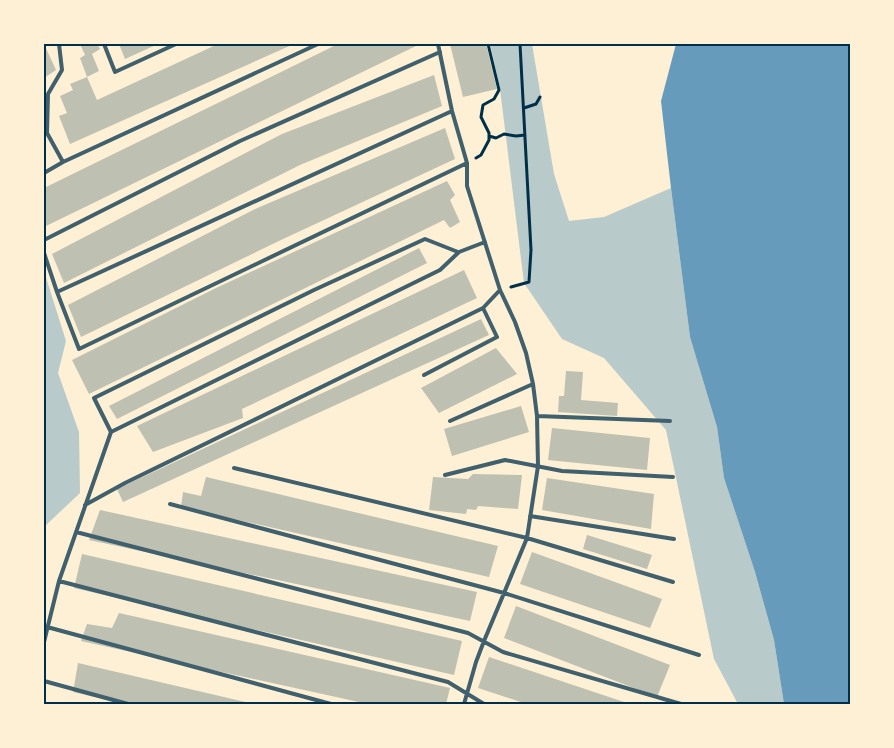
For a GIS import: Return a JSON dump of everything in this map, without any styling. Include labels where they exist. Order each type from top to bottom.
[{"type":"lane","points":[[59,44],[62,70],[48,94],[47,133],[63,162]]},
{"type":"lane","points":[[104,44],[115,72],[176,44]]},
{"type":"lane","points":[[44,173],[63,162],[318,44]]},
{"type":"lane","points":[[438,44],[452,111],[467,163],[467,186],[500,290],[526,352],[537,416],[538,466],[527,537],[484,641],[464,705]]},
{"type":"lane","points":[[44,240],[240,141],[440,52]]},
{"type":"lane","points":[[57,292],[452,111]]},
{"type":"lane","points":[[44,253],[79,349],[467,163]]},
{"type":"lane","points":[[111,432],[94,398],[314,290],[425,239],[459,252]]},
{"type":"lane","points":[[44,642],[59,581],[111,432],[440,270],[459,252],[485,242]]},
{"type":"lane","points":[[85,505],[483,308],[500,290]]},
{"type":"lane","points":[[424,375],[497,337],[483,308]]},
{"type":"lane","points":[[450,421],[533,384]]},
{"type":"lane","points":[[537,416],[669,421]]},
{"type":"lane","points":[[445,475],[505,460],[562,471],[673,477]]},
{"type":"lane","points":[[234,468],[527,537],[673,582]]},
{"type":"lane","points":[[170,504],[504,593],[699,655]]},
{"type":"lane","points":[[530,516],[674,538]]},
{"type":"lane","points":[[76,532],[468,633],[503,652],[681,705]]},
{"type":"lane","points":[[59,581],[448,682],[484,705]]},
{"type":"lane","points":[[47,627],[331,705]]},
{"type":"lane","points":[[44,681],[128,705]]},
{"type":"path","points":[[467,163],[481,156],[489,140],[482,117],[483,105],[494,99],[499,90],[488,44]]},
{"type":"path","points":[[500,290],[529,282],[531,250],[520,44]]},
{"type":"path","points":[[524,108],[536,104],[540,97]]},
{"type":"path","points":[[489,136],[496,138],[504,134],[525,135]]},
{"type":"shaded area","points":[[490,44],[532,44],[554,174],[569,221],[604,217],[671,188],[690,337],[717,427],[724,478],[755,572],[774,640],[784,704],[738,704],[714,659],[666,430],[604,358],[562,339],[524,283],[500,89]]},
{"type":"shaded area","points":[[44,271],[66,341],[58,373],[79,432],[80,493],[45,526],[46,557],[44,561]]},
{"type":"water","points":[[676,44],[850,44],[850,704],[784,704],[774,640],[755,572],[724,478],[717,427],[690,337],[661,101]]},
{"type":"building","points":[[44,44],[56,70],[44,78]]},
{"type":"building","points":[[80,44],[97,44],[100,49],[92,54],[99,71],[87,77],[80,58],[85,55]]},
{"type":"building","points":[[119,44],[158,44],[125,59]]},
{"type":"building","points":[[218,44],[294,44],[70,144],[59,116],[67,113],[60,96],[73,90],[70,84],[87,77],[97,100]]},
{"type":"building","points":[[338,44],[420,44],[44,227],[44,188]]},
{"type":"building","points":[[450,44],[486,44],[497,89],[463,97]]},
{"type":"building","points":[[434,75],[442,106],[300,165],[64,283],[52,254],[282,134]]},
{"type":"building","points":[[445,128],[455,159],[81,337],[68,305],[255,209]]},
{"type":"building","points":[[447,181],[455,195],[450,200],[460,222],[450,228],[444,220],[89,394],[72,360],[216,288]]},
{"type":"building","points":[[419,248],[427,263],[117,419],[109,406]]},
{"type":"building","points":[[464,270],[477,298],[242,409],[243,418],[153,452],[137,426]]},
{"type":"building","points":[[481,319],[489,335],[123,502],[117,489]]},
{"type":"building","points":[[496,348],[517,374],[439,413],[421,388]]},
{"type":"building","points":[[566,371],[583,372],[581,400],[618,403],[617,416],[558,412],[559,396],[564,396]]},
{"type":"building","points":[[521,406],[529,432],[452,456],[444,429]]},
{"type":"building","points":[[552,428],[650,438],[647,470],[548,460]]},
{"type":"building","points":[[473,474],[522,475],[518,509],[478,506],[476,510],[467,509],[466,514],[429,510],[433,477],[468,479]]},
{"type":"building","points":[[206,477],[498,546],[489,577],[181,507],[183,492],[201,496]]},
{"type":"building","points":[[547,478],[654,494],[651,529],[542,510]]},
{"type":"building","points":[[100,510],[477,592],[470,621],[89,540]]},
{"type":"building","points":[[587,535],[652,555],[647,569],[583,549]]},
{"type":"building","points":[[532,552],[662,599],[650,628],[520,584]]},
{"type":"building","points":[[82,554],[462,641],[454,675],[74,588]]},
{"type":"building","points":[[516,606],[670,665],[657,697],[504,638]]},
{"type":"building","points":[[119,613],[450,688],[446,704],[368,704],[81,641],[87,624],[112,628]]},
{"type":"building","points":[[489,657],[630,704],[527,704],[478,688]]},
{"type":"building","points":[[78,663],[254,704],[124,704],[73,692]]}]
